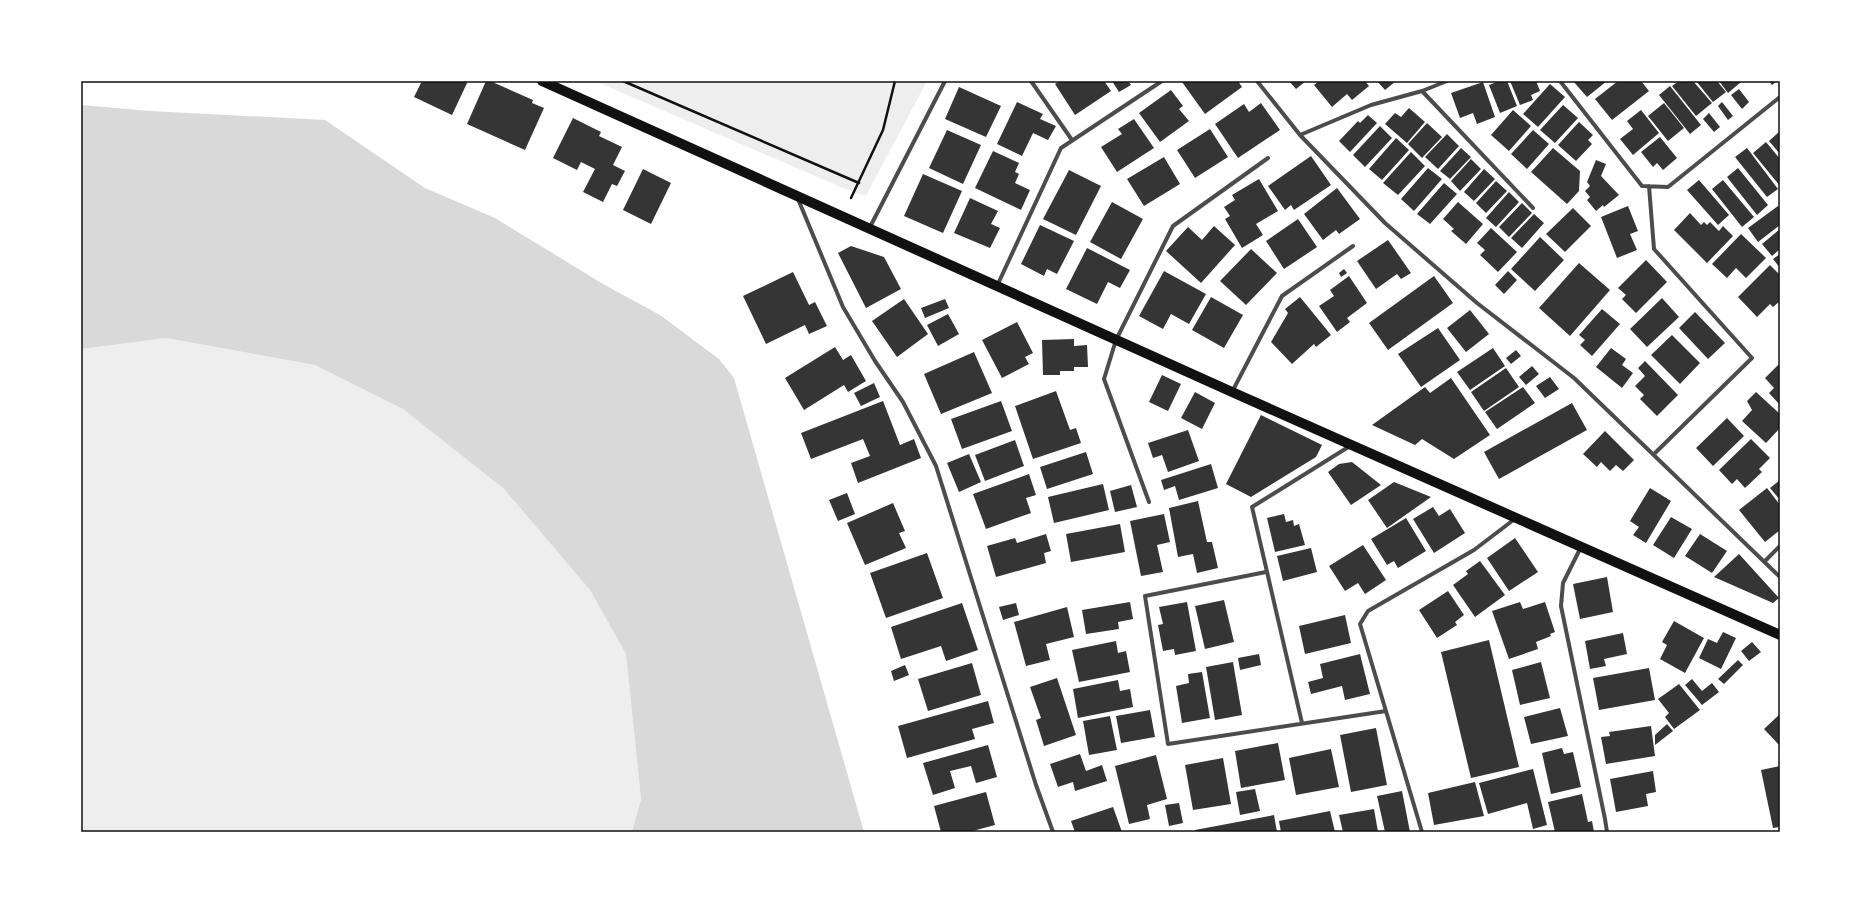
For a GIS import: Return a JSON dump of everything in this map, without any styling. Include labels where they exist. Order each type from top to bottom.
[{"type":"main road","points":[[542,81],[1232,392],[1780,635]]},
{"type":"street","points":[[868,229],[945,81]]},
{"type":"street","points":[[1030,81],[1072,140]]},
{"type":"street","points":[[996,286],[1061,148],[1162,81]]},
{"type":"street","points":[[1257,81],[1300,135],[1384,223],[1477,303],[1574,378],[1780,577]]},
{"type":"street","points":[[1300,135],[1371,105],[1422,91],[1447,81]]},
{"type":"street","points":[[1560,81],[1642,186],[1668,187],[1780,97]]},
{"type":"street","points":[[1422,91],[1533,208]]},
{"type":"street","points":[[1149,502],[1104,378],[1116,340],[1173,226],[1268,158]]},
{"type":"street","points":[[1650,186],[1654,249],[1752,358],[1654,454]]},
{"type":"street","points":[[797,197],[844,307],[875,361],[903,402],[936,466],[1034,778],[1053,832]]},
{"type":"street","points":[[1232,392],[1282,296],[1353,246]]},
{"type":"street","points":[[1302,723],[1252,507],[1351,445]]},
{"type":"street","points":[[1422,832],[1360,624],[1368,610],[1474,550],[1516,518]]},
{"type":"street","points":[[1765,561],[1780,546]]},
{"type":"street","points":[[1582,547],[1563,583],[1561,606],[1607,832]]},
{"type":"street","points":[[1266,572],[1146,596],[1168,744],[1386,711]]},
{"type":"path","points":[[623,81],[859,183]]},
{"type":"path","points":[[841,217],[859,183],[883,130],[895,81]]},
{"type":"shaded area","points":[[595,81],[927,81],[866,196],[843,188]]},
{"type":"shaded area","points":[[81,105],[150,111],[325,120],[425,188],[495,218],[603,284],[660,315],[719,359],[734,378],[864,832],[632,832],[641,799],[626,654],[590,590],[504,489],[403,409],[315,365],[166,338],[81,349]]},
{"type":"shaded area","points":[[166,338],[315,365],[403,409],[504,489],[590,590],[626,654],[641,799],[632,832],[81,832],[81,349]]},
{"type":"building","points":[[422,81],[468,81],[452,115],[414,97]]},
{"type":"building","points":[[486,81],[490,81],[533,100],[532,103],[544,108],[525,150],[467,124]]},
{"type":"building","points":[[1060,81],[1104,81],[1111,91],[1075,115],[1055,84]]},
{"type":"building","points":[[1112,81],[1128,81],[1131,85],[1119,92]]},
{"type":"building","points":[[1238,81],[1242,87],[1205,114],[1182,82]]},
{"type":"building","points":[[1289,81],[1306,81],[1296,89]]},
{"type":"building","points":[[1319,81],[1365,81],[1369,86],[1352,100],[1347,94],[1332,107],[1314,85]]},
{"type":"building","points":[[1377,81],[1396,81],[1385,90]]},
{"type":"building","points":[[1499,81],[1507,81],[1517,106],[1500,113],[1489,85]]},
{"type":"building","points":[[1510,81],[1536,81],[1540,91],[1531,95],[1533,100],[1520,105]]},
{"type":"building","points":[[1573,81],[1607,81],[1587,97]]},
{"type":"building","points":[[1618,81],[1641,81],[1649,91],[1612,120],[1595,99]]},
{"type":"building","points":[[1679,81],[1693,81],[1712,103],[1696,116],[1672,86]]},
{"type":"building","points":[[1696,81],[1717,81],[1726,92],[1713,102]]},
{"type":"building","points":[[1719,81],[1740,81],[1741,82],[1728,93]]},
{"type":"building","points":[[1769,81],[1777,81],[1772,85]]},
{"type":"building","points":[[1483,82],[1495,117],[1477,124],[1473,113],[1460,118],[1451,93]]},
{"type":"building","points":[[1550,84],[1565,97],[1538,127],[1523,114]]},
{"type":"building","points":[[1670,86],[1701,125],[1690,134],[1659,95]]},
{"type":"building","points":[[959,87],[1001,106],[986,137],[945,119]]},
{"type":"building","points":[[1739,89],[1749,102],[1742,109],[1731,95]]},
{"type":"building","points":[[1171,90],[1183,106],[1179,109],[1189,121],[1160,142],[1139,113]]},
{"type":"building","points":[[1017,102],[1043,114],[1040,119],[1056,126],[1048,140],[1033,133],[1022,156],[997,144]]},
{"type":"building","points":[[1722,102],[1733,116],[1728,120],[1718,106]]},
{"type":"building","points":[[1261,103],[1280,130],[1238,158],[1215,124],[1244,104],[1249,112]]},
{"type":"building","points":[[1664,103],[1684,128],[1668,141],[1648,116]]},
{"type":"building","points":[[1563,105],[1578,118],[1555,143],[1540,130]]},
{"type":"building","points":[[1409,108],[1425,122],[1407,143],[1385,124],[1395,113],[1401,117]]},
{"type":"building","points":[[1513,110],[1531,126],[1509,151],[1491,135]]},
{"type":"building","points":[[1641,110],[1659,133],[1633,155],[1620,139],[1633,129],[1627,121]]},
{"type":"building","points":[[1709,113],[1720,127],[1714,132],[1703,119]]},
{"type":"building","points":[[1368,115],[1377,123],[1350,152],[1339,141],[1358,121],[1360,123]]},
{"type":"building","points":[[573,118],[601,132],[599,136],[622,147],[613,165],[625,171],[617,186],[612,184],[603,202],[583,192],[595,169],[581,162],[577,170],[553,158]]},
{"type":"building","points":[[1134,119],[1154,148],[1117,172],[1101,147],[1122,134],[1118,129]]},
{"type":"building","points":[[1579,122],[1593,135],[1588,140],[1592,144],[1576,161],[1558,145]]},
{"type":"building","points":[[1427,123],[1442,137],[1422,158],[1408,144]]},
{"type":"building","points":[[1380,126],[1392,138],[1365,167],[1353,155]]},
{"type":"building","points":[[1210,129],[1228,157],[1195,178],[1177,150]]},
{"type":"building","points":[[947,130],[981,145],[963,184],[929,168]]},
{"type":"building","points":[[1533,130],[1549,144],[1527,169],[1511,154]]},
{"type":"building","points":[[1780,131],[1780,154],[1769,141]]},
{"type":"building","points":[[1447,134],[1459,146],[1438,169],[1425,157]]},
{"type":"building","points":[[1660,137],[1677,158],[1663,170],[1657,163],[1653,167],[1641,152]]},
{"type":"building","points":[[1396,138],[1409,150],[1382,180],[1369,169]]},
{"type":"building","points":[[1766,142],[1780,159],[1780,186],[1753,153]]},
{"type":"building","points":[[1461,148],[1471,157],[1450,179],[1440,171]]},
{"type":"building","points":[[1553,148],[1580,171],[1579,191],[1567,204],[1531,172]]},
{"type":"building","points":[[1747,148],[1778,189],[1767,197],[1735,157]]},
{"type":"building","points":[[993,151],[1019,163],[1015,172],[1019,174],[1015,183],[1030,190],[1021,210],[975,188]]},
{"type":"building","points":[[1411,152],[1425,166],[1398,195],[1383,183]]},
{"type":"building","points":[[1311,156],[1331,185],[1294,210],[1291,205],[1285,210],[1268,186]]},
{"type":"building","points":[[1164,157],[1180,184],[1144,206],[1127,179]]},
{"type":"building","points":[[1471,159],[1481,169],[1460,191],[1451,181]]},
{"type":"building","points":[[1596,160],[1606,164],[1601,176],[1619,195],[1604,207],[1603,205],[1596,211],[1587,200],[1590,197],[1585,191],[1590,186],[1587,182]]},
{"type":"building","points":[[1428,168],[1442,179],[1414,211],[1401,199]]},
{"type":"building","points":[[1738,168],[1768,205],[1757,215],[1727,177]]},
{"type":"building","points":[[643,169],[671,183],[651,224],[623,210]]},
{"type":"building","points":[[1484,169],[1495,179],[1474,201],[1464,192]]},
{"type":"building","points":[[1069,170],[1101,186],[1076,235],[1043,219]]},
{"type":"building","points":[[923,174],[962,191],[943,233],[904,216]]},
{"type":"building","points":[[1259,179],[1278,211],[1256,224],[1263,235],[1242,248],[1225,219],[1230,216],[1224,207],[1235,200],[1232,195]]},
{"type":"building","points":[[1699,180],[1729,215],[1718,225],[1687,190]]},
{"type":"building","points":[[1723,180],[1754,217],[1742,227],[1712,189]]},
{"type":"building","points":[[1496,181],[1507,191],[1486,213],[1476,203]]},
{"type":"building","points":[[1444,183],[1457,194],[1430,224],[1417,214]]},
{"type":"building","points":[[1337,188],[1360,219],[1339,234],[1336,230],[1323,240],[1304,214]]},
{"type":"building","points":[[1509,192],[1519,202],[1496,227],[1486,218]]},
{"type":"building","points":[[970,198],[998,211],[991,224],[1000,228],[990,248],[954,233]]},
{"type":"building","points":[[1112,202],[1143,219],[1121,259],[1090,242]]},
{"type":"building","points":[[1458,202],[1483,224],[1466,244],[1451,231],[1454,229],[1443,219]]},
{"type":"building","points":[[1522,203],[1532,213],[1509,237],[1499,227]]},
{"type":"building","points":[[1628,206],[1638,231],[1630,234],[1637,250],[1617,258],[1601,217]]},
{"type":"building","points":[[1778,206],[1780,208],[1780,225],[1758,242],[1748,228]]},
{"type":"building","points":[[1573,208],[1591,226],[1565,252],[1546,234]]},
{"type":"building","points":[[1690,213],[1701,225],[1704,222],[1707,225],[1710,222],[1719,231],[1723,226],[1733,236],[1707,263],[1674,230]]},
{"type":"building","points":[[1534,214],[1544,223],[1522,248],[1511,238]]},
{"type":"building","points":[[1298,219],[1317,247],[1284,269],[1266,241]]},
{"type":"building","points":[[1040,225],[1074,241],[1057,274],[1047,269],[1044,276],[1021,264]]},
{"type":"building","points":[[1214,226],[1235,245],[1201,283],[1166,251],[1188,227],[1202,240]]},
{"type":"building","points":[[1491,228],[1517,252],[1498,272],[1480,255],[1485,250],[1477,243]]},
{"type":"building","points":[[1780,229],[1780,249],[1772,256],[1762,244]]},
{"type":"building","points":[[1741,234],[1766,258],[1746,278],[1736,268],[1727,278],[1712,264]]},
{"type":"building","points":[[1540,237],[1564,260],[1535,291],[1511,269]]},
{"type":"building","points":[[1388,240],[1411,273],[1401,279],[1397,274],[1376,289],[1357,261]]},
{"type":"building","points":[[851,246],[884,257],[901,289],[866,308],[838,253]]},
{"type":"building","points":[[1087,248],[1130,270],[1120,288],[1108,282],[1097,304],[1066,289]]},
{"type":"building","points":[[1251,249],[1277,273],[1246,305],[1220,281]]},
{"type":"building","points":[[1780,254],[1780,268],[1773,259]]},
{"type":"building","points":[[1646,260],[1667,282],[1636,313],[1622,299],[1626,295],[1618,288]]},
{"type":"building","points":[[1579,263],[1610,290],[1570,336],[1539,308]]},
{"type":"building","points":[[1770,265],[1780,275],[1780,301],[1773,307],[1770,304],[1757,317],[1738,297]]},
{"type":"building","points":[[1344,269],[1347,273],[1341,277],[1339,273]]},
{"type":"building","points":[[1164,271],[1206,294],[1189,324],[1171,314],[1163,329],[1139,316]]},
{"type":"building","points":[[1508,271],[1517,280],[1504,294],[1495,285]]},
{"type":"building","points":[[793,272],[809,305],[815,302],[827,326],[809,334],[805,325],[766,344],[743,296]]},
{"type":"building","points":[[1349,276],[1367,303],[1347,318],[1350,322],[1337,332],[1319,306],[1334,296],[1330,290]]},
{"type":"building","points":[[1434,276],[1453,303],[1388,350],[1369,323]]},
{"type":"building","points":[[1211,297],[1243,315],[1224,348],[1192,330]]},
{"type":"building","points":[[1300,297],[1331,335],[1316,347],[1314,344],[1292,364],[1271,342],[1288,313],[1285,309]]},
{"type":"building","points":[[1662,298],[1679,317],[1647,347],[1630,329]]},
{"type":"building","points":[[904,299],[928,334],[897,357],[872,321]]},
{"type":"building","points":[[945,299],[949,308],[925,318],[921,308]]},
{"type":"building","points":[[1602,309],[1620,324],[1592,356],[1580,345],[1585,340],[1579,335]]},
{"type":"building","points":[[1470,310],[1489,334],[1466,352],[1447,328]]},
{"type":"building","points":[[1695,312],[1725,343],[1708,359],[1679,328]]},
{"type":"building","points":[[948,314],[959,334],[938,346],[927,325]]},
{"type":"building","points":[[1017,322],[1033,353],[1025,357],[1029,364],[1002,378],[982,340]]},
{"type":"building","points":[[1438,328],[1460,360],[1421,387],[1398,354]]},
{"type":"building","points":[[1672,335],[1700,363],[1680,384],[1651,355]]},
{"type":"building","points":[[1074,339],[1074,346],[1087,345],[1088,367],[1074,367],[1074,371],[1060,371],[1060,375],[1043,375],[1042,340]]},
{"type":"building","points":[[835,347],[843,360],[851,355],[866,381],[848,392],[844,385],[804,410],[785,378]]},
{"type":"building","points":[[1493,348],[1505,366],[1470,390],[1457,372]]},
{"type":"building","points":[[1611,348],[1626,359],[1622,365],[1633,373],[1622,388],[1596,367]]},
{"type":"building","points":[[1516,350],[1521,356],[1511,364],[1506,358]]},
{"type":"building","points":[[974,352],[992,393],[941,414],[924,374]]},
{"type":"building","points":[[1645,361],[1678,395],[1657,416],[1640,399],[1644,395],[1635,386],[1645,376],[1638,368]]},
{"type":"building","points":[[1780,363],[1780,405],[1769,393],[1774,388],[1765,378]]},
{"type":"building","points":[[1532,366],[1539,374],[1526,385],[1519,377]]},
{"type":"building","points":[[1506,368],[1519,387],[1484,411],[1471,392]]},
{"type":"building","points":[[1162,375],[1181,384],[1168,411],[1149,402]]},
{"type":"building","points":[[1550,377],[1559,389],[1545,398],[1536,386]]},
{"type":"building","points":[[1451,378],[1490,435],[1454,459],[1422,439],[1415,445],[1372,425],[1425,387],[1430,393]]},
{"type":"building","points":[[874,383],[880,397],[861,406],[854,393]]},
{"type":"building","points":[[1523,387],[1535,403],[1497,429],[1485,412]]},
{"type":"building","points":[[1056,391],[1070,430],[1076,428],[1081,443],[1033,459],[1015,406]]},
{"type":"building","points":[[1195,392],[1215,403],[1202,429],[1181,418]]},
{"type":"building","points":[[1756,392],[1780,414],[1780,428],[1766,443],[1742,421],[1752,410],[1747,401]]},
{"type":"building","points":[[883,401],[900,445],[914,439],[921,458],[858,483],[851,463],[870,456],[863,439],[811,459],[801,433]]},
{"type":"building","points":[[1001,401],[1012,431],[962,449],[951,419]]},
{"type":"building","points":[[1572,403],[1587,430],[1499,479],[1484,452]]},
{"type":"building","points":[[1261,415],[1322,445],[1316,457],[1251,497],[1226,484]]},
{"type":"building","points":[[1727,418],[1744,436],[1713,466],[1696,448]]},
{"type":"building","points":[[1188,430],[1199,461],[1168,472],[1162,455],[1153,458],[1148,443]]},
{"type":"building","points":[[1605,431],[1634,460],[1623,471],[1616,465],[1610,471],[1601,462],[1597,467],[1583,454]]},
{"type":"building","points":[[1751,439],[1770,458],[1759,469],[1762,472],[1745,488],[1737,479],[1732,484],[1719,470]]},
{"type":"building","points":[[1015,440],[1024,466],[985,481],[975,455]]},
{"type":"building","points":[[1086,452],[1093,474],[1047,489],[1040,467]]},
{"type":"building","points":[[969,454],[981,482],[959,492],[947,463]]},
{"type":"building","points":[[1352,462],[1381,485],[1351,505],[1328,472],[1339,464]]},
{"type":"building","points":[[1211,464],[1218,488],[1179,500],[1175,486],[1164,490],[1161,480]]},
{"type":"building","points":[[1029,474],[1036,495],[1026,498],[1031,513],[986,529],[973,494]]},
{"type":"building","points":[[1780,480],[1780,500],[1770,488]]},
{"type":"building","points":[[1394,482],[1431,497],[1387,528],[1368,500]]},
{"type":"building","points":[[1103,484],[1109,510],[1054,523],[1048,497]]},
{"type":"building","points":[[1131,485],[1137,507],[1115,512],[1110,491]]},
{"type":"building","points":[[1650,488],[1671,501],[1646,543],[1633,535],[1639,527],[1630,521]]},
{"type":"building","points":[[1767,488],[1780,505],[1780,530],[1765,542],[1739,510]]},
{"type":"building","points":[[847,493],[855,514],[838,521],[829,500]]},
{"type":"building","points":[[1198,501],[1207,542],[1212,542],[1218,568],[1197,573],[1193,554],[1178,557],[1169,508]]},
{"type":"building","points":[[893,503],[905,531],[899,533],[906,548],[865,565],[847,523]]},
{"type":"building","points":[[1433,507],[1439,516],[1450,509],[1465,533],[1434,553],[1413,519]]},
{"type":"building","points":[[1164,514],[1170,542],[1157,545],[1163,572],[1141,576],[1130,521]]},
{"type":"building","points":[[1284,514],[1286,522],[1293,520],[1294,526],[1299,524],[1305,545],[1275,552],[1267,518]]},
{"type":"building","points":[[1671,517],[1692,529],[1674,558],[1653,545]]},
{"type":"building","points":[[1406,518],[1426,551],[1398,568],[1394,561],[1387,565],[1371,539]]},
{"type":"building","points":[[1120,524],[1125,552],[1071,562],[1066,534]]},
{"type":"building","points":[[1046,534],[1051,551],[1044,553],[1046,563],[996,577],[987,546],[1015,538],[1017,543]]},
{"type":"building","points":[[1700,534],[1727,551],[1712,573],[1685,556]]},
{"type":"building","points":[[1515,538],[1538,572],[1509,591],[1487,558]]},
{"type":"building","points":[[1363,545],[1386,580],[1365,594],[1358,583],[1345,591],[1329,566]]},
{"type":"building","points":[[1311,548],[1317,572],[1283,581],[1277,556]]},
{"type":"building","points":[[927,553],[943,598],[886,618],[870,573]]},
{"type":"building","points":[[1739,554],[1779,598],[1773,603],[1714,577]]},
{"type":"building","points":[[1480,561],[1505,595],[1475,617],[1453,585],[1468,574],[1466,571]]},
{"type":"building","points":[[1607,577],[1613,612],[1580,619],[1573,584]]},
{"type":"building","points":[[1448,591],[1464,615],[1455,622],[1457,625],[1437,638],[1419,610]]},
{"type":"building","points":[[1224,600],[1234,642],[1205,649],[1195,606]]},
{"type":"building","points":[[1130,602],[1133,619],[1118,622],[1119,629],[1086,634],[1082,610]]},
{"type":"building","points":[[1187,602],[1196,651],[1175,655],[1174,649],[1163,651],[1158,625],[1163,624],[1159,607]]},
{"type":"building","points":[[1520,602],[1523,609],[1545,602],[1555,632],[1550,634],[1551,636],[1536,642],[1538,649],[1509,659],[1492,611]]},
{"type":"building","points":[[962,603],[978,650],[946,661],[941,646],[901,659],[891,627]]},
{"type":"building","points":[[1016,603],[1019,615],[1003,620],[999,607]]},
{"type":"building","points":[[1067,607],[1074,637],[1046,644],[1050,660],[1026,666],[1014,622]]},
{"type":"building","points":[[1345,615],[1351,643],[1305,654],[1299,626]]},
{"type":"building","points":[[1674,621],[1704,638],[1685,673],[1660,659],[1667,645],[1662,642]]},
{"type":"building","points":[[1723,632],[1736,638],[1721,669],[1699,658],[1708,639],[1717,643]]},
{"type":"building","points":[[1623,633],[1627,654],[1604,659],[1606,666],[1590,669],[1585,641]]},
{"type":"building","points":[[1489,640],[1519,767],[1471,778],[1441,652]]},
{"type":"building","points":[[1116,641],[1118,653],[1126,651],[1130,672],[1079,682],[1072,650]]},
{"type":"building","points":[[1752,642],[1761,652],[1749,661],[1741,651]]},
{"type":"building","points":[[1259,654],[1261,665],[1240,670],[1238,658]]},
{"type":"building","points":[[1360,654],[1370,694],[1345,700],[1342,686],[1311,694],[1308,682],[1323,678],[1320,664]]},
{"type":"building","points":[[1738,660],[1743,665],[1724,684],[1718,679]]},
{"type":"building","points":[[1233,662],[1242,715],[1215,720],[1206,667]]},
{"type":"building","points":[[1541,662],[1550,698],[1520,705],[1512,670]]},
{"type":"building","points":[[972,663],[981,695],[928,711],[918,679]]},
{"type":"building","points":[[905,665],[909,675],[894,681],[891,671]]},
{"type":"building","points":[[1649,668],[1655,700],[1599,710],[1593,678]]},
{"type":"building","points":[[1202,672],[1210,718],[1182,723],[1176,686],[1189,683],[1188,674]]},
{"type":"building","points":[[1057,678],[1076,735],[1044,746],[1036,720],[1041,718],[1030,687]]},
{"type":"building","points":[[1692,679],[1702,691],[1712,683],[1719,692],[1702,705],[1685,685]]},
{"type":"building","points":[[1118,680],[1120,691],[1130,689],[1133,707],[1078,718],[1073,689]]},
{"type":"building","points":[[1679,684],[1700,710],[1674,729],[1665,717],[1669,713],[1658,699]]},
{"type":"building","points":[[988,701],[994,723],[972,729],[975,739],[907,758],[898,726]]},
{"type":"building","points":[[1560,708],[1568,736],[1531,744],[1524,717]]},
{"type":"building","points":[[1150,710],[1155,737],[1121,743],[1116,716]]},
{"type":"building","points":[[1780,714],[1780,746],[1764,729]]},
{"type":"building","points":[[1110,716],[1117,750],[1089,755],[1083,721]]},
{"type":"building","points":[[1667,724],[1673,731],[1655,745],[1655,735]]},
{"type":"building","points":[[1651,726],[1655,756],[1606,764],[1601,737],[1610,736],[1609,732]]},
{"type":"building","points":[[1376,728],[1387,785],[1351,792],[1340,735]]},
{"type":"building","points":[[1278,743],[1285,780],[1241,788],[1235,751]]},
{"type":"building","points":[[988,745],[997,777],[976,783],[971,766],[950,771],[955,788],[933,795],[923,763]]},
{"type":"building","points":[[1562,748],[1564,754],[1573,752],[1581,787],[1551,794],[1542,753]]},
{"type":"building","points":[[1331,749],[1339,787],[1296,795],[1289,758]]},
{"type":"building","points":[[1080,754],[1086,771],[1102,765],[1107,781],[1075,791],[1073,782],[1058,787],[1050,764]]},
{"type":"building","points":[[1156,755],[1167,799],[1147,805],[1150,819],[1129,824],[1115,766]]},
{"type":"building","points":[[1223,758],[1231,804],[1193,810],[1185,765]]},
{"type":"building","points":[[1780,766],[1780,827],[1773,828],[1761,770]]},
{"type":"building","points":[[1533,769],[1547,825],[1533,829],[1527,803],[1488,814],[1479,783]]},
{"type":"building","points":[[1653,771],[1656,792],[1646,794],[1648,806],[1616,812],[1610,779]]},
{"type":"building","points":[[1475,782],[1484,816],[1434,825],[1428,793]]},
{"type":"building","points":[[1255,789],[1260,811],[1240,815],[1236,792]]},
{"type":"building","points":[[1402,791],[1410,832],[1385,832],[1377,796]]},
{"type":"building","points":[[986,792],[995,825],[969,832],[941,832],[934,806]]},
{"type":"building","points":[[1582,794],[1588,822],[1592,821],[1594,832],[1555,832],[1548,802]]},
{"type":"building","points":[[1179,803],[1183,823],[1169,826],[1165,805]]},
{"type":"building","points":[[1113,807],[1122,832],[1075,832],[1071,821]]},
{"type":"building","points":[[1374,809],[1378,832],[1343,832],[1339,815]]},
{"type":"building","points":[[1330,811],[1335,832],[1281,832],[1279,821]]},
{"type":"building","points":[[1274,815],[1277,832],[1195,832],[1195,830]]}]
